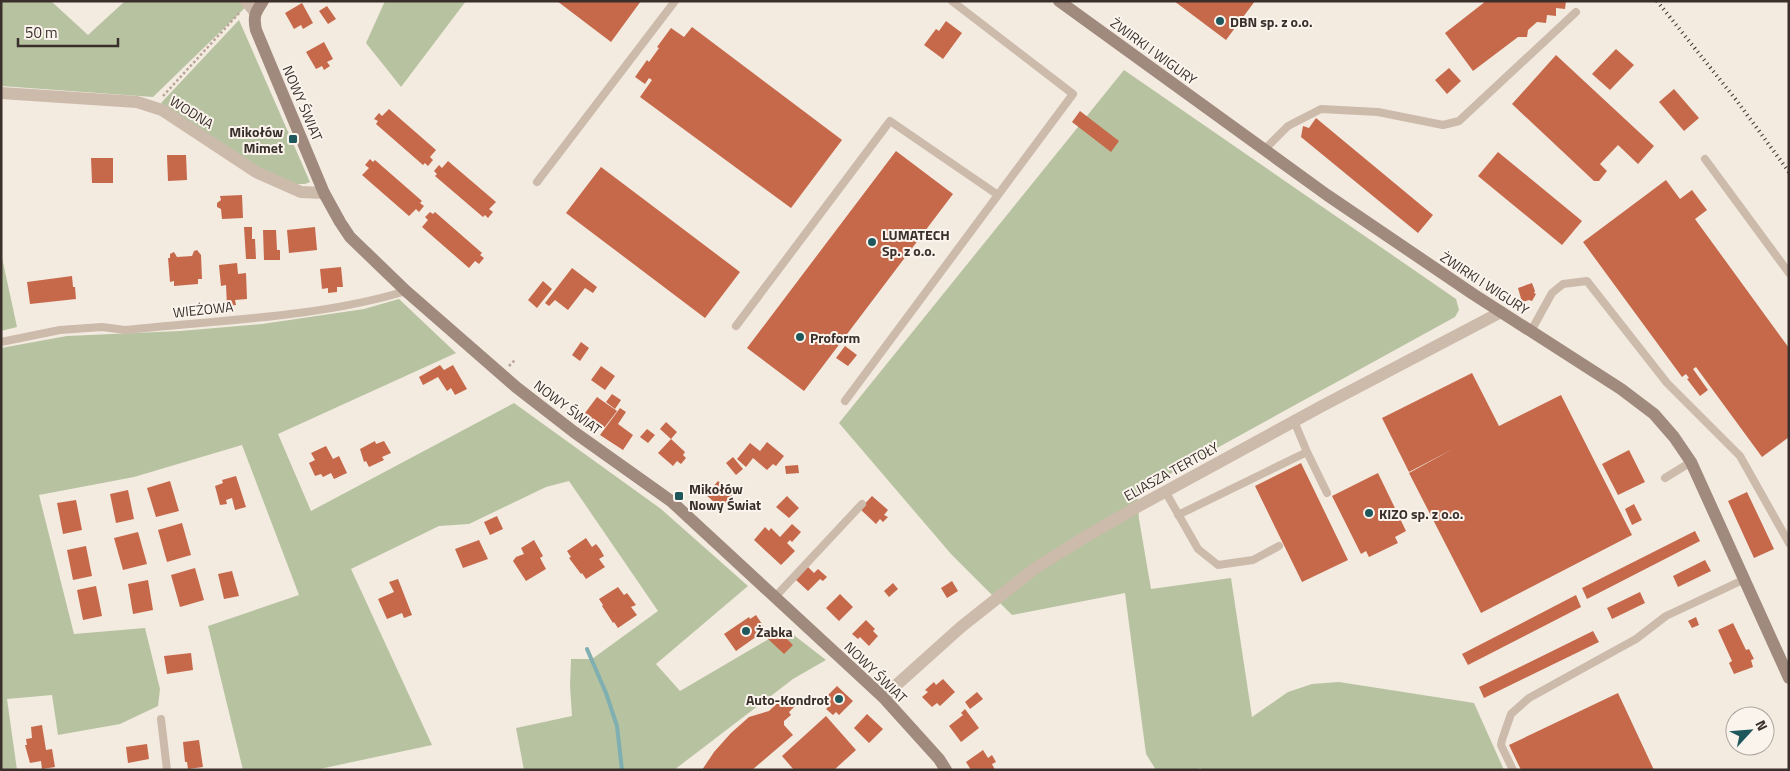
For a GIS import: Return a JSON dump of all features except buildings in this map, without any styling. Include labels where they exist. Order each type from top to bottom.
[{"type":"street","points":[[250,6],[263,1]]},
{"type":"street","name":"ŻWIRKI I WIGURY","points":[[1059,1],[1327,195],[1501,312],[1621,388],[1654,414],[1674,437],[1691,462],[1789,678]]},
{"type":"street","name":"NOWY ŚWIAT","points":[[250,6],[256,30],[324,193],[350,236],[406,291],[516,387],[574,432],[671,501],[883,698],[939,759],[946,770]]},
{"type":"street","name":"WODNA","points":[[1,93],[137,102],[162,110],[256,172],[300,192],[324,193]]},
{"type":"street","name":"ELIASZA TERTOŁY","points":[[883,698],[961,627],[1034,569],[1165,491],[1501,312]]},
{"type":"lane","points":[[537,182],[675,1]]},
{"type":"lane","points":[[845,401],[1073,94],[952,1]]},
{"type":"lane","points":[[1264,150],[1288,126],[1320,109],[1378,112],[1443,125],[1459,122],[1576,12]]},
{"type":"lane","points":[[736,326],[890,121],[998,195]]},
{"type":"lane","points":[[1705,159],[1789,273]]},
{"type":"lane","points":[[1531,331],[1552,292],[1563,284],[1587,280],[1667,383],[1740,456],[1789,543]]},
{"type":"lane","name":"WIEŻOWA","points":[[1,342],[60,330],[102,327],[125,330],[308,311],[362,303],[406,291]]},
{"type":"lane","points":[[1294,421],[1327,493]]},
{"type":"lane","points":[[1178,515],[1307,452]]},
{"type":"lane","points":[[1665,478],[1691,462]]},
{"type":"lane","points":[[1165,491],[1198,549],[1218,565],[1253,560],[1279,546]]},
{"type":"lane","points":[[775,597],[862,504]]},
{"type":"lane","points":[[1513,770],[1501,745],[1502,740],[1511,714],[1529,698],[1636,638],[1666,616],[1744,580]]},
{"type":"lane","points":[[161,719],[167,770]]},
{"type":"path","points":[[153,107],[250,6]]},
{"type":"green space","points":[[1,1],[51,1],[88,35],[125,1],[252,1],[153,97],[1,86]]},
{"type":"green space","points":[[385,1],[466,1],[401,87],[366,43]]},
{"type":"green space","points":[[239,20],[310,182],[296,184],[256,169],[161,103]]},
{"type":"green space","points":[[1124,70],[1456,299],[1459,310],[1455,317],[1137,492],[1139,519],[1151,589],[1231,578],[1252,717],[1288,692],[1312,684],[1339,682],[1474,703],[1504,770],[1201,770],[1201,768],[1193,770],[1156,770],[1146,754],[1125,593],[1012,615],[951,554],[839,423]]},
{"type":"green space","points":[[1,253],[17,327],[1,331]]},
{"type":"green space","points":[[399,299],[456,353],[278,434],[311,511],[514,403],[661,509],[748,586],[656,664],[680,691],[786,629],[826,660],[793,679],[674,770],[524,770],[516,728],[572,716],[571,659],[592,659],[658,611],[569,481],[546,487],[469,524],[439,526],[351,569],[432,745],[315,770],[243,770],[208,626],[299,595],[242,445],[134,477],[39,495],[74,634],[145,628],[160,689],[158,706],[120,724],[58,735],[52,695],[7,699],[17,770],[1,770],[1,348],[67,336],[180,331],[262,324],[364,309]]},
{"type":"waterway","points":[[587,649],[606,693],[617,726],[622,770]]},
{"type":"railway","points":[[1657,1],[1737,101],[1789,172]]},
{"type":"place","name":"DBN sp. z o.o.","points":[[1220,21]]},
{"type":"place","name":"Mikołów Mimet","points":[[293,139]]},
{"type":"place","name":"LUMATECH Sp. z o.o.","points":[[872,242]]},
{"type":"place","name":"Proform","points":[[800,337]]},
{"type":"place","name":"Mikołów Nowy Świat","points":[[679,496]]},
{"type":"place","name":"KIZO sp. z o.o.","points":[[1369,513]]},
{"type":"place","name":"Żabka","points":[[746,631]]},
{"type":"place","name":"Auto-Kondrot","points":[[839,699]]}]
